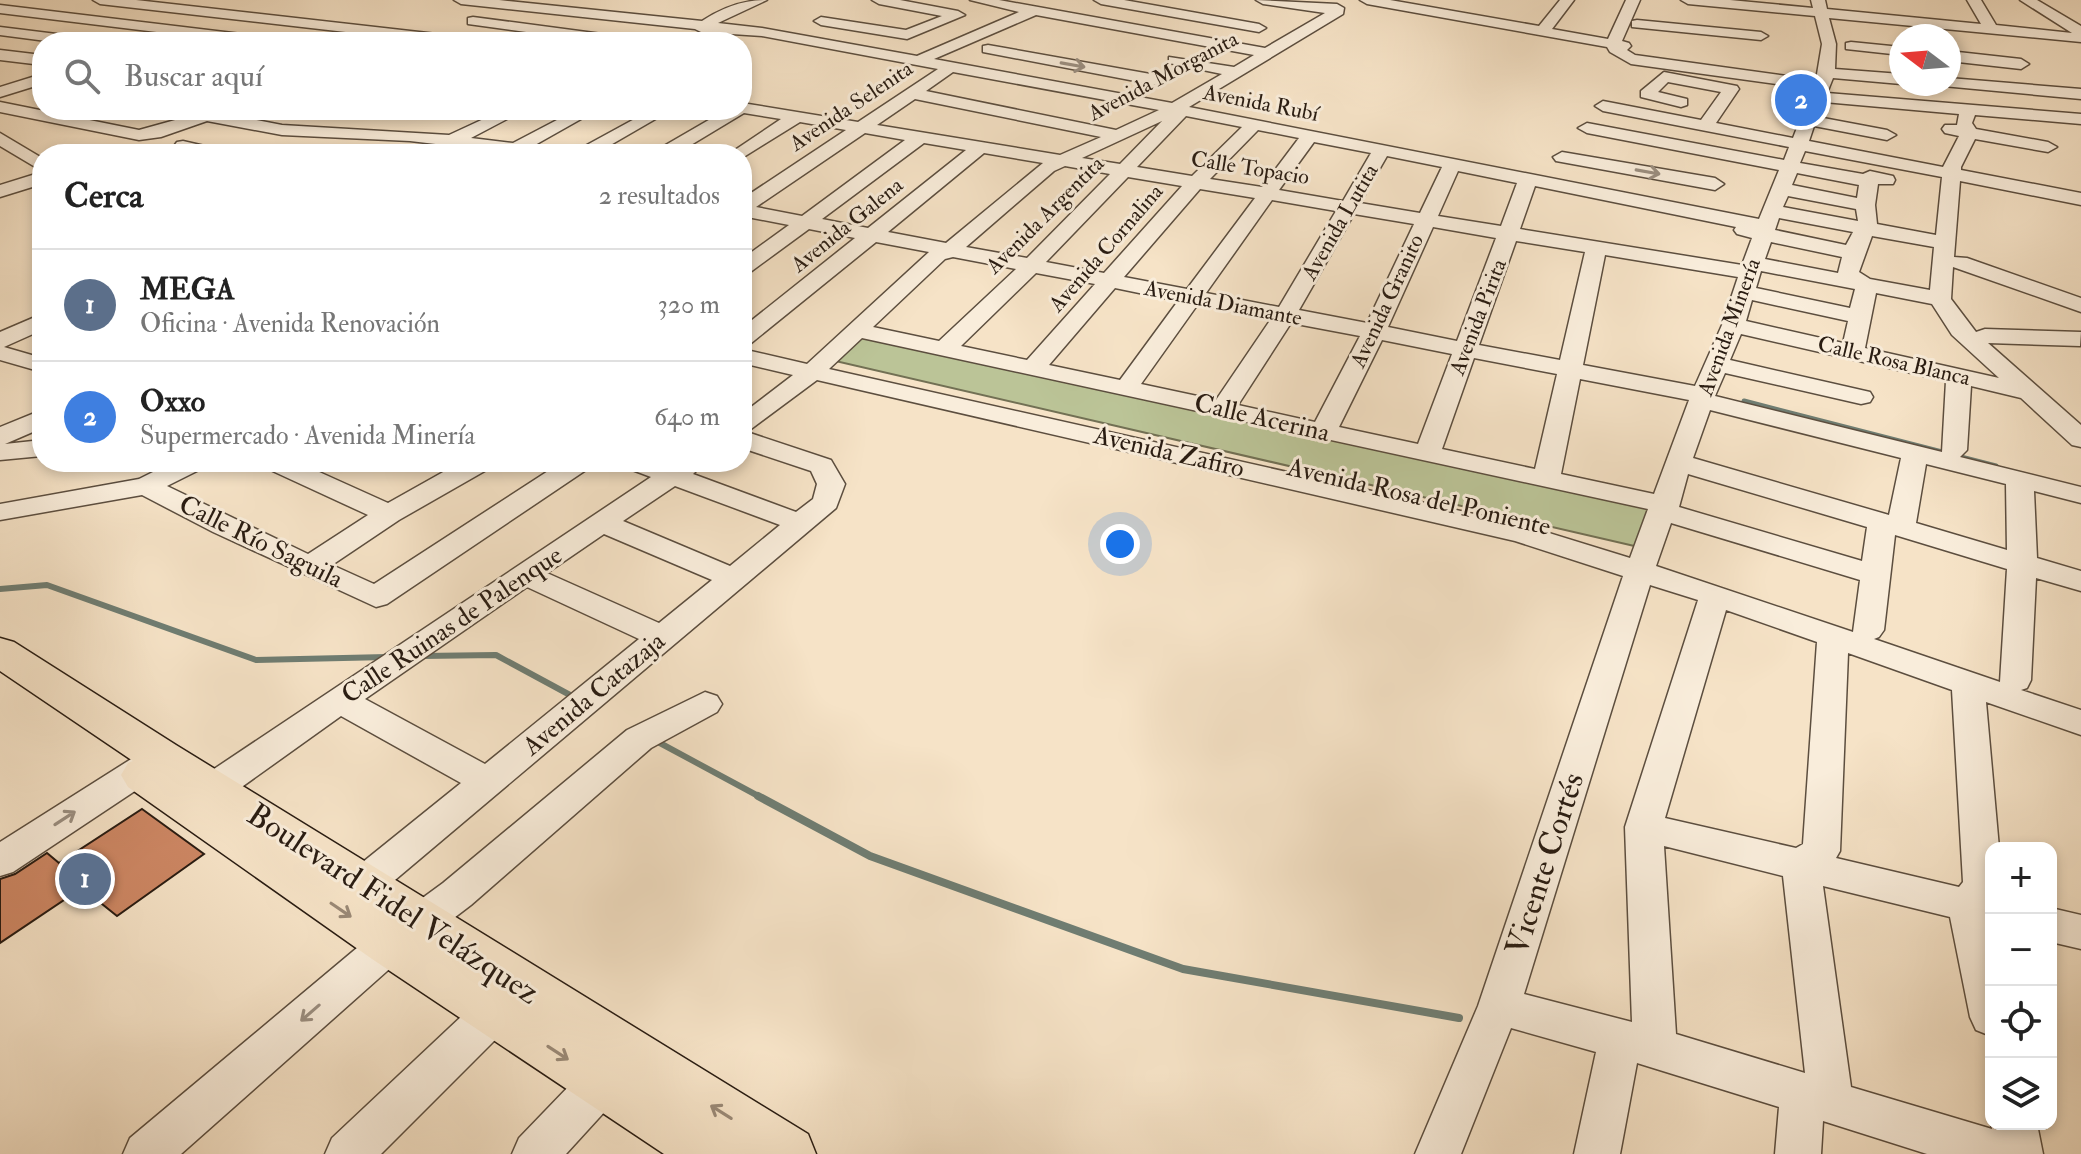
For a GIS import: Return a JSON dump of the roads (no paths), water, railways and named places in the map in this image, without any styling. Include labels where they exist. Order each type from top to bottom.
[{"type":"main road","name":"Boulevard Fidel Velázquez","points":[[0,652],[149,764],[219,784],[368,880],[495,1012],[616,1068],[787,1154]]},
{"type":"main road","name":"Boulevard Fidel Velázquez","points":[[0,679],[149,764],[415,926],[616,1068],[715,1154]]},
{"type":"street","points":[[0,17],[53,0]]},
{"type":"street","points":[[100,0],[395,32]]},
{"type":"street","points":[[179,31],[260,0]]},
{"type":"street","points":[[461,0],[496,1],[682,31],[701,27],[760,0]]},
{"type":"street","points":[[716,0],[736,9]]},
{"type":"street","points":[[977,0],[1265,50]]},
{"type":"street","points":[[1002,0],[1037,9]]},
{"type":"street","points":[[916,62],[1056,0]]},
{"type":"street","points":[[1263,0],[1339,7]]},
{"type":"street","points":[[1367,0],[1482,16],[1541,33],[1618,46],[1631,59],[1703,50],[1763,57],[1815,102],[1880,140],[1960,173],[2081,199]]},
{"type":"street","points":[[1541,33],[1567,0]]},
{"type":"street","points":[[1618,46],[1633,0]]},
{"type":"street","points":[[1618,46],[1637,24],[1643,0]]},
{"type":"street","points":[[1688,0],[1819,7],[2064,36],[2081,35]]},
{"type":"street","points":[[2027,0],[2081,35]]},
{"type":"street","points":[[431,32],[496,1]]},
{"type":"street","points":[[1113,1],[1259,28]]},
{"type":"street","points":[[1703,50],[1712,1]]},
{"type":"street","points":[[1712,1],[1762,7],[1819,7]]},
{"type":"street","points":[[641,2],[682,31]]},
{"type":"street","points":[[1239,24],[1279,2]]},
{"type":"street","points":[[844,25],[878,6],[895,3],[949,18]]},
{"type":"street","points":[[752,34],[828,5]]},
{"type":"street","points":[[878,6],[1001,24]]},
{"type":"street","name":"Avenida Morganita","points":[[752,418],[859,331],[942,251],[1056,159],[1170,110],[1339,7]]},
{"type":"street","points":[[1762,7],[1763,57]]},
{"type":"street","points":[[1815,102],[1829,44],[1819,7]]},
{"type":"street","points":[[1973,7],[2014,48],[2032,85]]},
{"type":"street","points":[[0,9],[188,32]]},
{"type":"street","points":[[821,21],[907,35],[949,18]]},
{"type":"street","points":[[453,22],[542,32]]},
{"type":"street","points":[[1637,24],[1703,50],[1763,57]]},
{"type":"street","name":"Avenida Rubí","points":[[701,27],[732,32]]},
{"type":"street","points":[[1995,28],[2081,35]]},
{"type":"street","points":[[0,31],[32,35]]},
{"type":"street","name":"Avenida Rubí","points":[[752,35],[1044,86],[1527,182]]},
{"type":"street","points":[[2064,36],[2081,60]]},
{"type":"street","points":[[1889,37],[1849,38],[1889,48]]},
{"type":"street","points":[[1008,53],[1036,40]]},
{"type":"street","points":[[1961,42],[2014,48]]},
{"type":"street","points":[[988,49],[1156,80]]},
{"type":"street","points":[[0,55],[32,59]]},
{"type":"street","points":[[1138,77],[1173,57],[1233,69]]},
{"type":"street","points":[[1961,57],[2021,64]]},
{"type":"street","name":"Avenida Rubí","points":[[916,62],[1044,86]]},
{"type":"street","name":"Avenida Selenita","points":[[752,202],[947,70]]},
{"type":"street","points":[[1815,102],[1889,71]]},
{"type":"street","points":[[1961,73],[2081,94]]},
{"type":"street","points":[[0,79],[32,82]]},
{"type":"street","points":[[1604,103],[1704,116],[1815,102],[1889,82]]},
{"type":"street","points":[[1961,83],[2032,85]]},
{"type":"street","points":[[0,92],[32,84]]},
{"type":"street","points":[[912,93],[1112,134]]},
{"type":"street","points":[[1815,102],[1969,109],[2072,118]]},
{"type":"street","points":[[1815,102],[1880,140],[1933,126],[1970,132],[2039,165],[2081,192]]},
{"type":"street","name":"Avenida Minería","points":[[1644,562],[1707,387],[1733,325],[1776,200],[1815,102]]},
{"type":"street","points":[[0,107],[32,113]]},
{"type":"street","points":[[1969,109],[1964,123],[1970,132],[1944,243],[1940,299],[1960,330],[2081,439]]},
{"type":"street","name":"Avenida Rubí","points":[[1170,110],[1250,129],[1527,182],[1776,200]]},
{"type":"street","name":"Avenida Argentita","points":[[945,348],[1031,266],[1123,171],[1170,110]]},
{"type":"street","name":"Calle Topacio","points":[[752,111],[1749,276]]},
{"type":"street","points":[[878,116],[985,138],[1025,154]]},
{"type":"street","points":[[752,145],[795,118]]},
{"type":"street","points":[[1776,200],[1866,179],[2039,165],[2072,118]]},
{"type":"street","points":[[68,120],[147,135],[192,120]]},
{"type":"street","points":[[236,120],[293,130],[381,126],[410,136],[476,144]]},
{"type":"street","points":[[281,120],[293,130]]},
{"type":"street","points":[[443,144],[495,120]]},
{"type":"street","points":[[524,144],[570,120]]},
{"type":"street","points":[[600,144],[645,120]]},
{"type":"street","points":[[680,144],[721,120]]},
{"type":"street","points":[[354,144],[381,126]]},
{"type":"street","points":[[0,128],[120,131]]},
{"type":"street","points":[[1587,128],[1709,154],[1853,253]]},
{"type":"street","name":"Avenida Cornalina","points":[[1034,367],[1195,183],[1250,129]]},
{"type":"street","points":[[1600,163],[1619,135]]},
{"type":"street","points":[[0,138],[32,159]]},
{"type":"street","points":[[752,262],[919,138]]},
{"type":"street","points":[[1126,388],[1308,138]]},
{"type":"street","points":[[1854,425],[1861,397],[1860,340],[1866,286],[1848,276],[1853,253],[1867,229],[1866,179],[1880,140]]},
{"type":"street","name":"Avenida Galena","points":[[752,334],[981,147]]},
{"type":"street","points":[[1696,180],[1709,154]]},
{"type":"street","name":"Avenida Lutita","points":[[1223,409],[1285,315],[1379,155]]},
{"type":"street","points":[[1562,157],[1715,184]]},
{"type":"street","name":"Avenida Granito","points":[[1323,432],[1374,332],[1450,169]]},
{"type":"street","points":[[1960,173],[1960,305],[1985,336],[2081,420]]},
{"type":"street","points":[[0,191],[32,181]]},
{"type":"street","name":"Avenida Pirita","points":[[1427,455],[1510,236],[1527,182]]},
{"type":"street","points":[[1776,200],[1865,205]]},
{"type":"street","points":[[1776,200],[1867,229],[1944,243]]},
{"type":"street","name":"Avenida Diamante","points":[[752,211],[942,251],[1465,350],[1569,369],[1707,387]]},
{"type":"street","points":[[1546,479],[1596,250]]},
{"type":"street","points":[[1960,262],[2081,305]]},
{"type":"street","points":[[1749,276],[1863,284],[1940,299]]},
{"type":"street","points":[[1749,276],[1860,340]]},
{"type":"street","points":[[2058,321],[2080,340]]},
{"type":"street","name":"Calle Rosa Blanca","points":[[1733,325],[1860,340],[1959,376],[2055,398]]},
{"type":"street","points":[[0,341],[32,326]]},
{"type":"street","name":"Calle Acerina","points":[[859,331],[1546,479],[1664,508],[1876,575]]},
{"type":"street","points":[[1985,336],[2080,340]]},
{"type":"street","points":[[752,345],[817,367]]},
{"type":"street","points":[[0,353],[32,362]]},
{"type":"street","name":"Avenida Zafiro","points":[[752,357],[817,367],[1168,446],[1644,562]]},
{"type":"street","points":[[1954,450],[1959,376]]},
{"type":"street","points":[[1707,387],[1827,392],[1861,397]]},
{"type":"street","points":[[1707,387],[2081,481]]},
{"type":"street","points":[[1707,387],[1915,454],[2081,495]]},
{"type":"street","points":[[4,436],[32,423]]},
{"type":"street","points":[[4,436],[32,445]]},
{"type":"street","points":[[691,472],[814,513],[831,484],[822,466],[752,442]]},
{"type":"street","points":[[1801,865],[1821,851],[1851,633],[1876,575],[1915,454]]},
{"type":"street","points":[[1680,463],[2081,581]]},
{"type":"street","points":[[0,512],[146,486],[174,472]]},
{"type":"street","points":[[297,472],[389,514]]},
{"type":"street","points":[[311,565],[456,472]]},
{"type":"street","name":"Calle Río Saguila","points":[[146,486],[223,526],[376,597],[565,472]]},
{"type":"street","name":"Calle Ruinas de Palenque","points":[[219,784],[388,666],[678,472]]},
{"type":"street","points":[[2015,680],[2022,564],[2020,480]]},
{"type":"street","name":"Avenida Catazaja","points":[[368,880],[814,513]]},
{"type":"street","points":[[604,524],[735,579]]},
{"type":"street","points":[[1644,562],[1715,595],[2015,680],[2081,702]]},
{"type":"street","points":[[1644,562],[1851,633],[1968,683],[2081,723]]},
{"type":"street","name":"Vicente Cortés","points":[[1438,1154],[1499,1006],[1644,562]]},
{"type":"street","points":[[526,575],[663,637]]},
{"type":"street","points":[[1597,1154],[1638,1045],[1644,827],[1715,595]]},
{"type":"street","points":[[1968,683],[1983,887],[1979,908],[1988,986]]},
{"type":"street","points":[[340,700],[488,782]]},
{"type":"street","points":[[146,1154],[639,739],[705,704]]},
{"type":"street","points":[[0,861],[149,764]]},
{"type":"street","points":[[1644,827],[1979,908]]},
{"type":"street","points":[[1798,1154],[1816,1098],[1801,865]]},
{"type":"street","points":[[1499,1006],[1999,1154]]},
{"type":"street","points":[[348,1154],[495,1012]]},
{"type":"street","points":[[535,1154],[616,1068]]},
{"type":"street","points":[[2015,1130],[2020,1154]]},
{"type":"waterway","points":[[1744,401],[1942,452]]},
{"type":"waterway","points":[[1953,455],[1996,466]]},
{"type":"waterway","points":[[0,589],[47,585],[256,660],[387,657]]},
{"type":"waterway","points":[[422,656],[496,655],[570,695]]},
{"type":"waterway","points":[[658,742],[762,798]]},
{"type":"waterway","points":[[758,796],[870,856],[1183,969],[1459,1018]]},
{"type":"place","name":"Oxxo","points":[[1801,100]]},
{"type":"place","name":"MEGA","points":[[85,879]]}]
